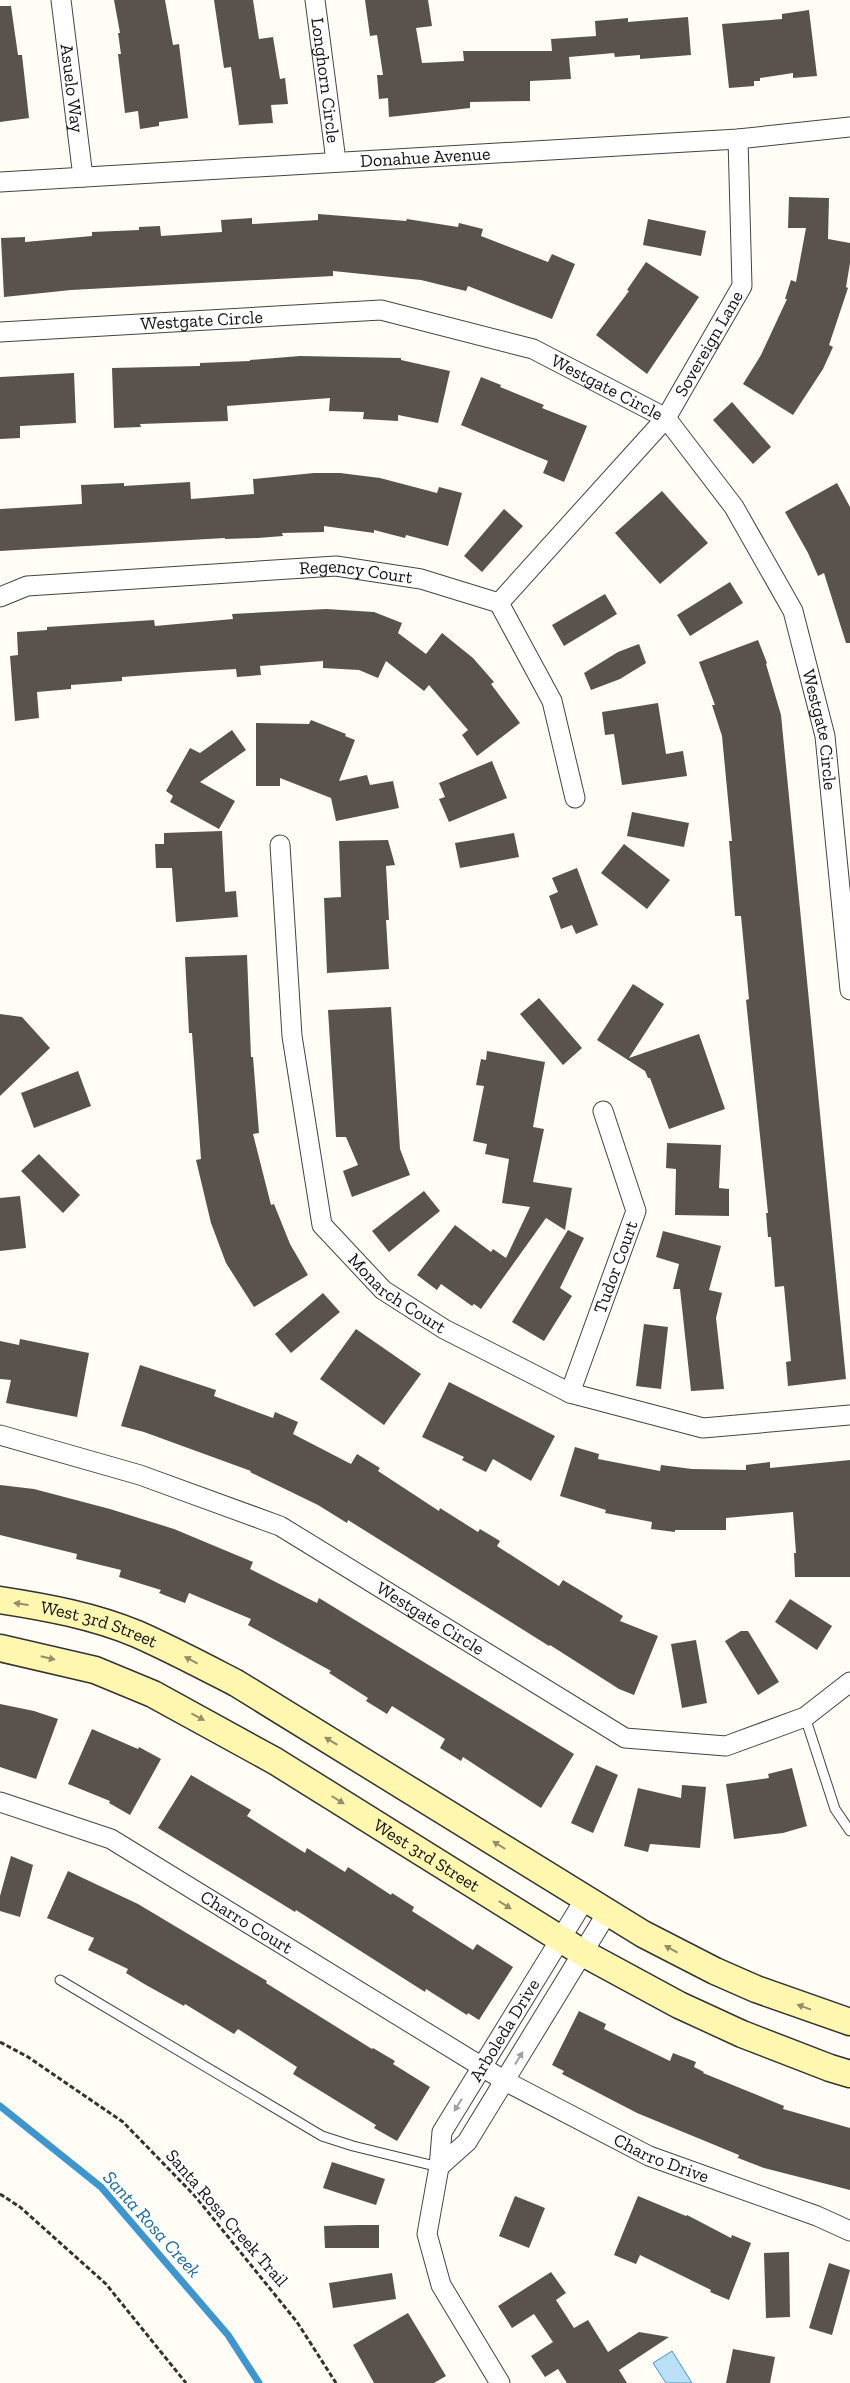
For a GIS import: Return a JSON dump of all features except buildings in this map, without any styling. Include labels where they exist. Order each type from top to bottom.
[{"type":"main road","name":"West 3rd Street","points":[[0,1600],[80,1617],[135,1634],[181,1655],[245,1688],[607,1913],[715,1971],[756,1989],[850,2022]]},
{"type":"main road","name":"West 3rd Street","points":[[0,1648],[95,1670],[153,1694],[275,1761],[583,1953],[679,2005],[742,2034],[850,2074]]},
{"type":"street","name":"Asuelo Way","points":[[60,0],[83,177]]},
{"type":"street","name":"Longhorn Circle","points":[[315,0],[336,161]]},
{"type":"street","name":"Donahue Avenue","points":[[0,182],[738,139],[850,127]]},
{"type":"street","name":"Sovereign Lane","points":[[499,603],[666,418],[742,286],[738,139]]},
{"type":"street","name":"Westgate Circle","points":[[0,332],[381,310],[533,349],[666,418],[734,507],[794,611],[825,736],[850,990]]},
{"type":"street","name":"Regency Court","points":[[0,597],[27,586],[336,566],[421,579],[499,603]]},
{"type":"street","points":[[499,603],[552,701],[575,798]]},
{"type":"street","name":"Monarch Court","points":[[280,845],[292,1036],[322,1225],[382,1290],[444,1329],[570,1393],[703,1428],[850,1415]]},
{"type":"street","name":"Tudor Court","points":[[570,1393],[636,1211],[603,1111]]},
{"type":"street","name":"Westgate Circle","points":[[0,1435],[140,1475],[280,1526],[625,1738],[726,1746],[805,1718],[850,1682]]},
{"type":"street","name":"Charro Court","points":[[0,1802],[111,1839],[482,2067]]},
{"type":"street","name":"Arboleda Drive","points":[[500,2383],[441,2285],[427,2234],[439,2167],[442,2132],[585,1899]]},
{"type":"street","name":"Arboleda Drive","points":[[439,2167],[468,2142],[607,1913]]},
{"type":"street","name":"Charro Drive","points":[[482,2067],[505,2081],[649,2156],[817,2216],[850,2231]]},
{"type":"lane","points":[[805,1718],[835,1809],[850,1831]]},
{"type":"lane","points":[[60,1980],[322,2136],[353,2146],[439,2167]]},
{"type":"path","name":"Santa Rosa Creek Trail","points":[[0,2042],[28,2057],[123,2122],[195,2196],[297,2322],[336,2383]]},
{"type":"path","points":[[0,2194],[20,2207],[106,2284],[186,2383]]},
{"type":"water","points":[[672,2351],[692,2383],[666,2383],[653,2363]]},
{"type":"waterway","name":"Santa Rosa Creek","points":[[0,2106],[101,2187],[228,2335],[259,2383]]}]
